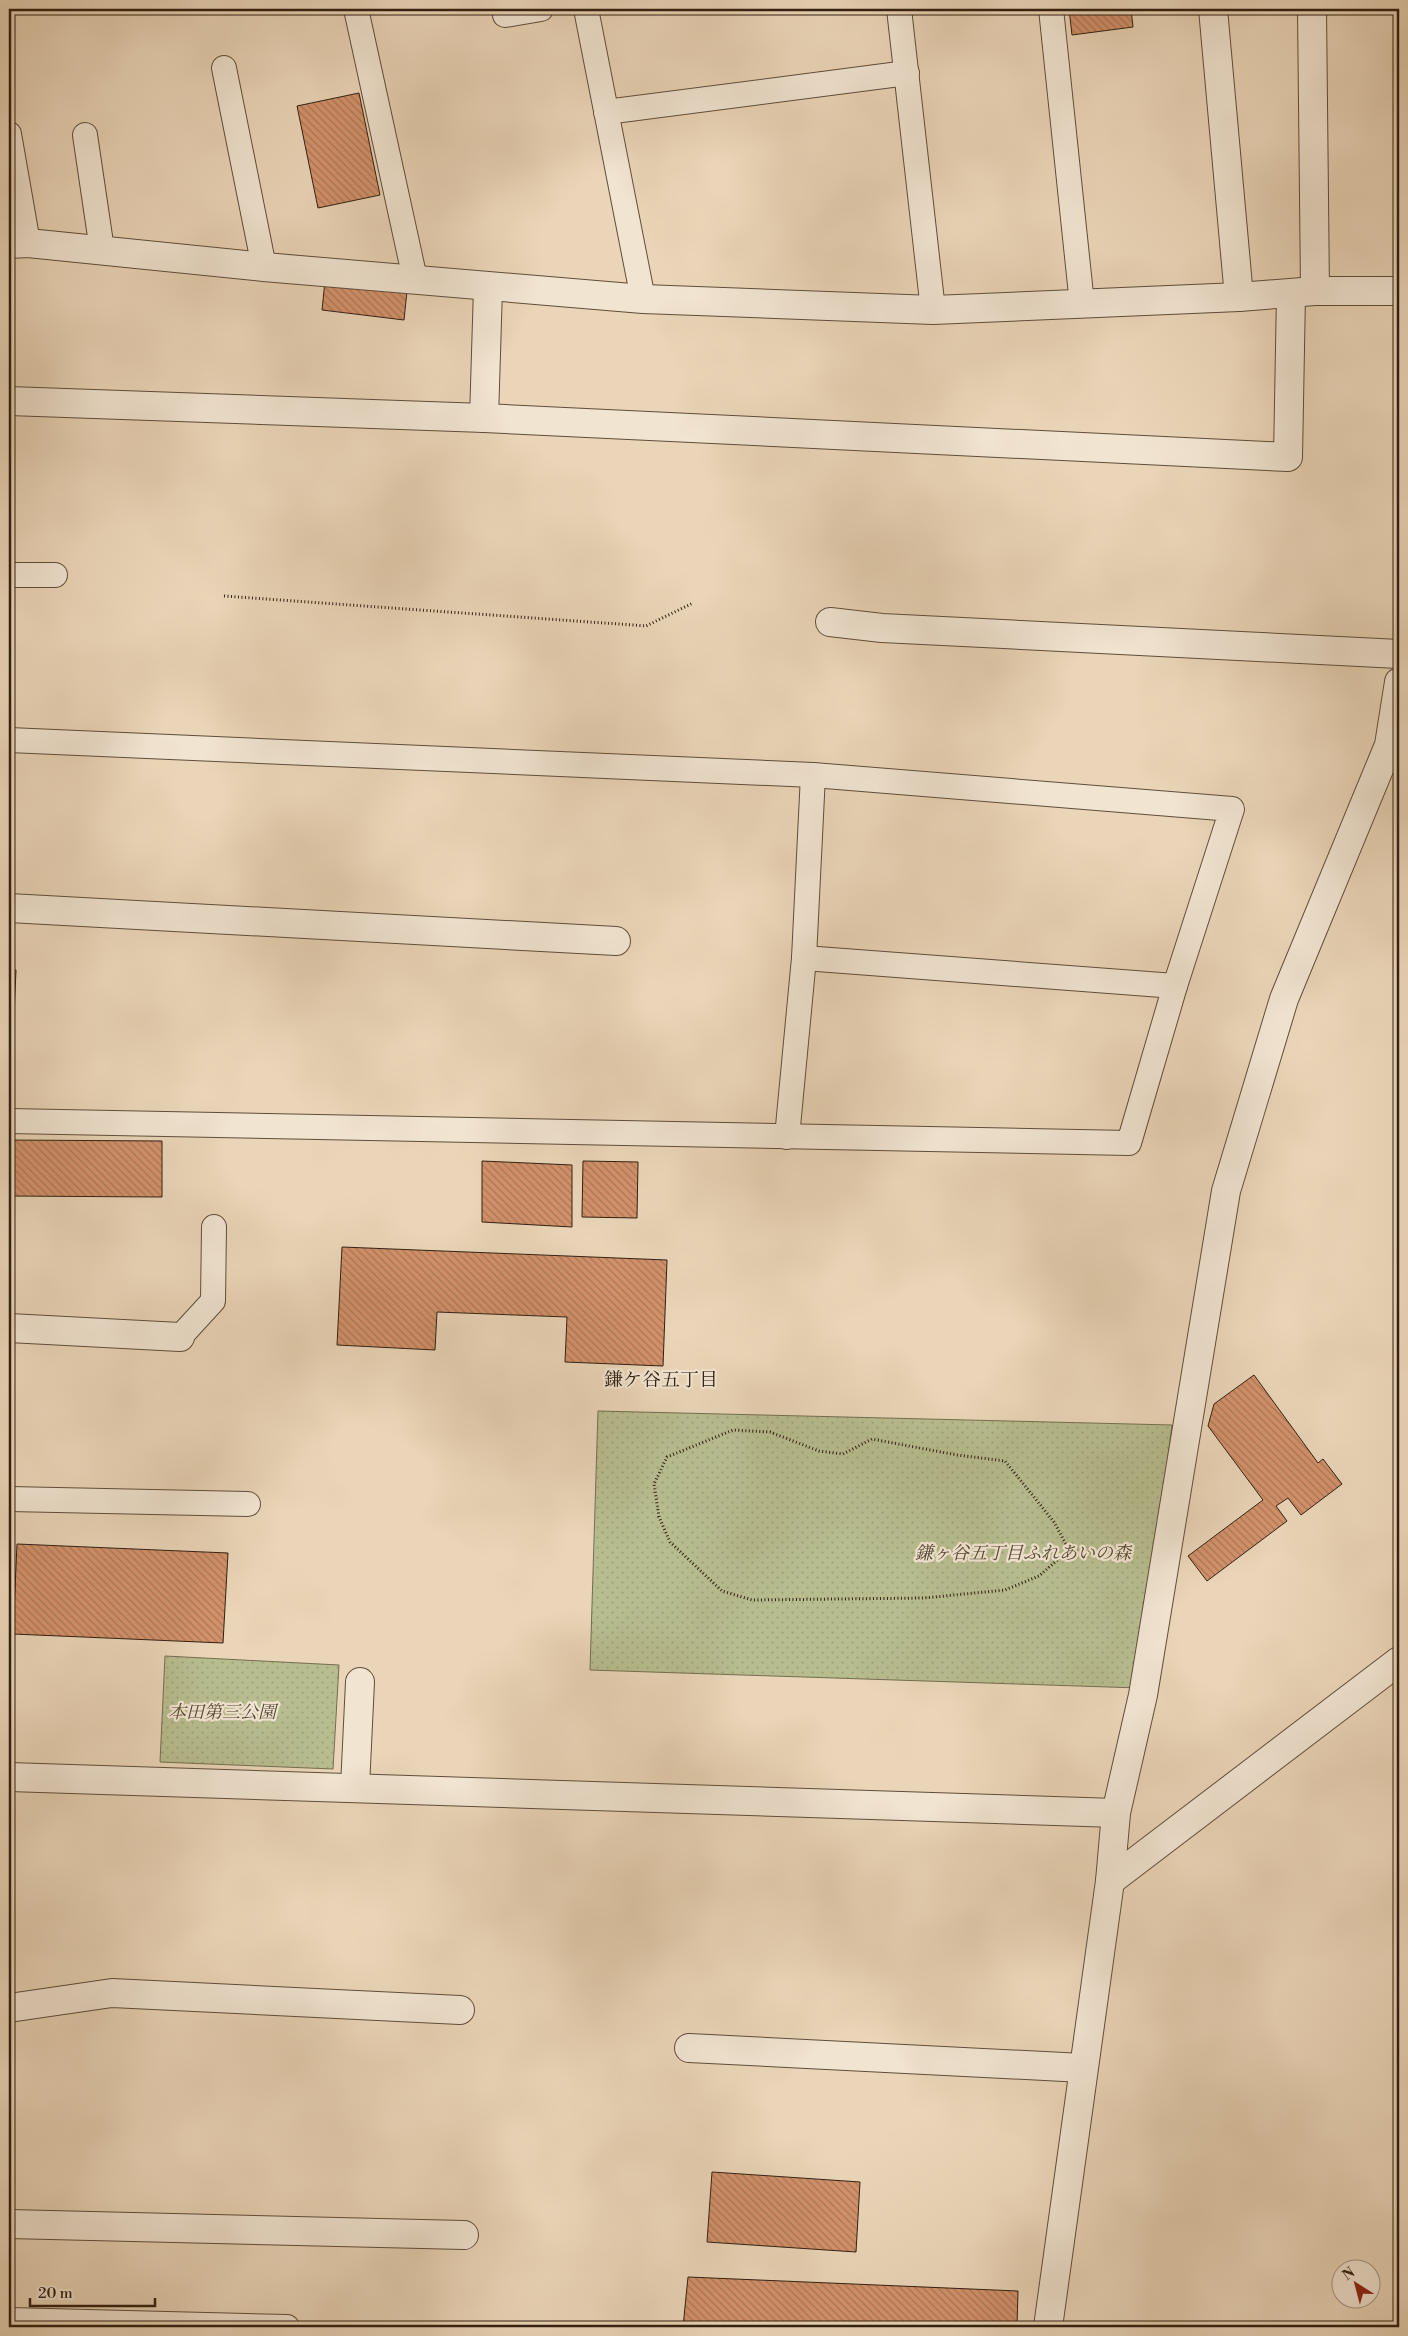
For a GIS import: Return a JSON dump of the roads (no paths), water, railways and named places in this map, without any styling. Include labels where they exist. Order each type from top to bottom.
[{"type":"street","points":[[1213,9],[1239,297]]},
{"type":"street","points":[[9,401],[484,418],[1288,457],[1303,292],[1312,9]]},
{"type":"street","points":[[18,244],[415,279],[488,288],[643,299],[934,310],[1239,297],[1303,292],[1399,291]]},
{"type":"street","points":[[484,418],[488,288]]},
{"type":"street","points":[[830,622],[882,628],[1399,654]]},
{"type":"street","points":[[1048,2327],[1110,1881],[1116,1813],[1143,1695],[1226,1191],[1284,999],[1389,745],[1399,682]]},
{"type":"street","points":[[9,908],[616,941]]},
{"type":"street","points":[[9,1328],[180,1337]]},
{"type":"street","points":[[1110,1881],[1399,1661]]},
{"type":"street","points":[[355,1787],[360,1682]]},
{"type":"street","points":[[9,1777],[1116,1813]]},
{"type":"street","points":[[9,2008],[112,1993],[460,2010]]},
{"type":"street","points":[[689,2048],[1083,2068]]},
{"type":"street","points":[[9,2224],[464,2235]]},
{"type":"lane","points":[[356,9],[415,279]]},
{"type":"lane","points":[[505,15],[541,9]]},
{"type":"lane","points":[[586,9],[643,299]]},
{"type":"lane","points":[[899,9],[934,310]]},
{"type":"lane","points":[[1051,9],[1082,304]]},
{"type":"lane","points":[[224,68],[264,267]]},
{"type":"lane","points":[[606,112],[907,73]]},
{"type":"lane","points":[[9,134],[18,244]]},
{"type":"lane","points":[[85,135],[102,250]]},
{"type":"lane","points":[[9,576],[55,575]]},
{"type":"lane","points":[[9,740],[813,775],[1232,809],[1175,986],[1129,1143],[9,1121]]},
{"type":"lane","points":[[788,1137],[804,958],[813,775]]},
{"type":"lane","points":[[804,958],[1175,986]]},
{"type":"lane","points":[[180,1337],[213,1301],[214,1227]]},
{"type":"lane","points":[[9,1499],[248,1504]]},
{"type":"lane","points":[[9,2320],[287,2327]]},
{"type":"district","name":"鎌ケ谷五丁目","points":[[661,1380]]},
{"type":"park label","name":"鎌ヶ谷五丁目ふれあいの森","points":[[1023,1553]]},
{"type":"park label","name":"本田第三公園","points":[[222,1712]]}]
